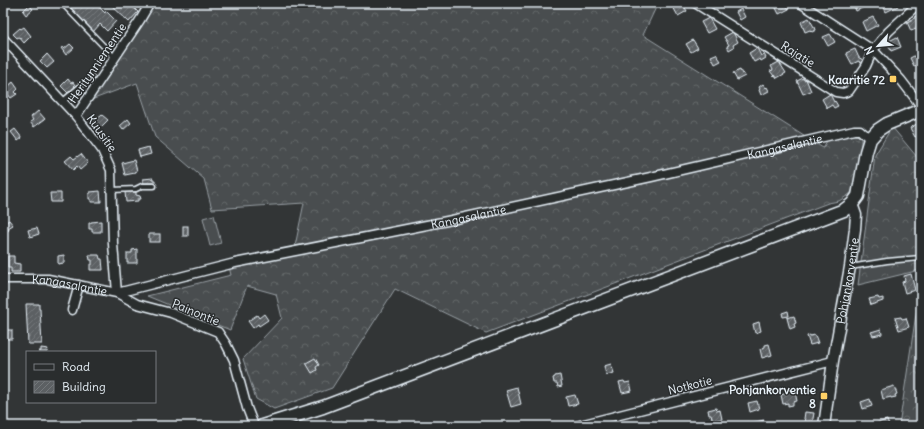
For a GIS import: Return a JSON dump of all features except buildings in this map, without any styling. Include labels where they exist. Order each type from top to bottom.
[{"type":"main road","points":[[262,426],[323,407],[844,210],[852,204],[858,196],[866,152],[870,139],[878,130],[887,124],[921,110]]},
{"type":"street","name":"Heritynniementie","points":[[76,116],[150,3]]},
{"type":"street","name":"Rajatie","points":[[695,3],[836,92],[843,93],[849,91],[866,66],[873,50]]},
{"type":"street","points":[[800,3],[873,50],[901,80],[921,106]]},
{"type":"street","points":[[873,50],[888,32],[919,3]]},
{"type":"street","name":"Kuusitie","points":[[3,38],[76,116],[102,150],[111,170],[113,244],[117,293]]},
{"type":"street","name":"Kangasalantie","points":[[3,279],[48,279],[117,293],[235,263],[651,177],[854,130],[860,130],[870,139]]},
{"type":"street","name":"Pohjankorventie","points":[[824,426],[833,362],[856,229],[856,215],[852,204]]},
{"type":"street","points":[[72,310],[79,285]]},
{"type":"street","name":"Painontie","points":[[117,293],[137,304],[171,313],[218,332],[234,360],[247,408],[254,426]]},
{"type":"street","name":"Notkotie","points":[[576,426],[833,362]]},
{"type":"lane","points":[[63,3],[115,58]]},
{"type":"lane","points":[[62,102],[84,83]]},
{"type":"lane","points":[[112,190],[136,189],[142,186],[154,186]]},
{"type":"lane","points":[[850,267],[886,261],[920,258]]},
{"type":"green space","points":[[148,3],[658,3],[643,35],[823,148],[828,139],[857,135],[861,139],[861,148],[855,186],[850,194],[839,201],[828,203],[486,333],[395,289],[332,388],[274,409],[256,399],[243,359],[282,318],[276,294],[247,286],[230,330],[147,296],[231,275],[229,267],[294,251],[304,203],[212,209],[204,179],[155,137],[137,83],[91,100],[110,74]]},
{"type":"green space","points":[[892,127],[917,157],[921,155],[921,281],[920,270],[858,285],[875,155]]},
{"type":"green space","points":[[214,215],[221,243],[210,246],[203,218]]},
{"type":"green space","points":[[921,281],[921,426],[899,426]]},
{"type":"place","name":"Kaaritie 72","points":[[893,79]]},
{"type":"place","name":"Pohjankorventie 8","points":[[824,396]]}]
